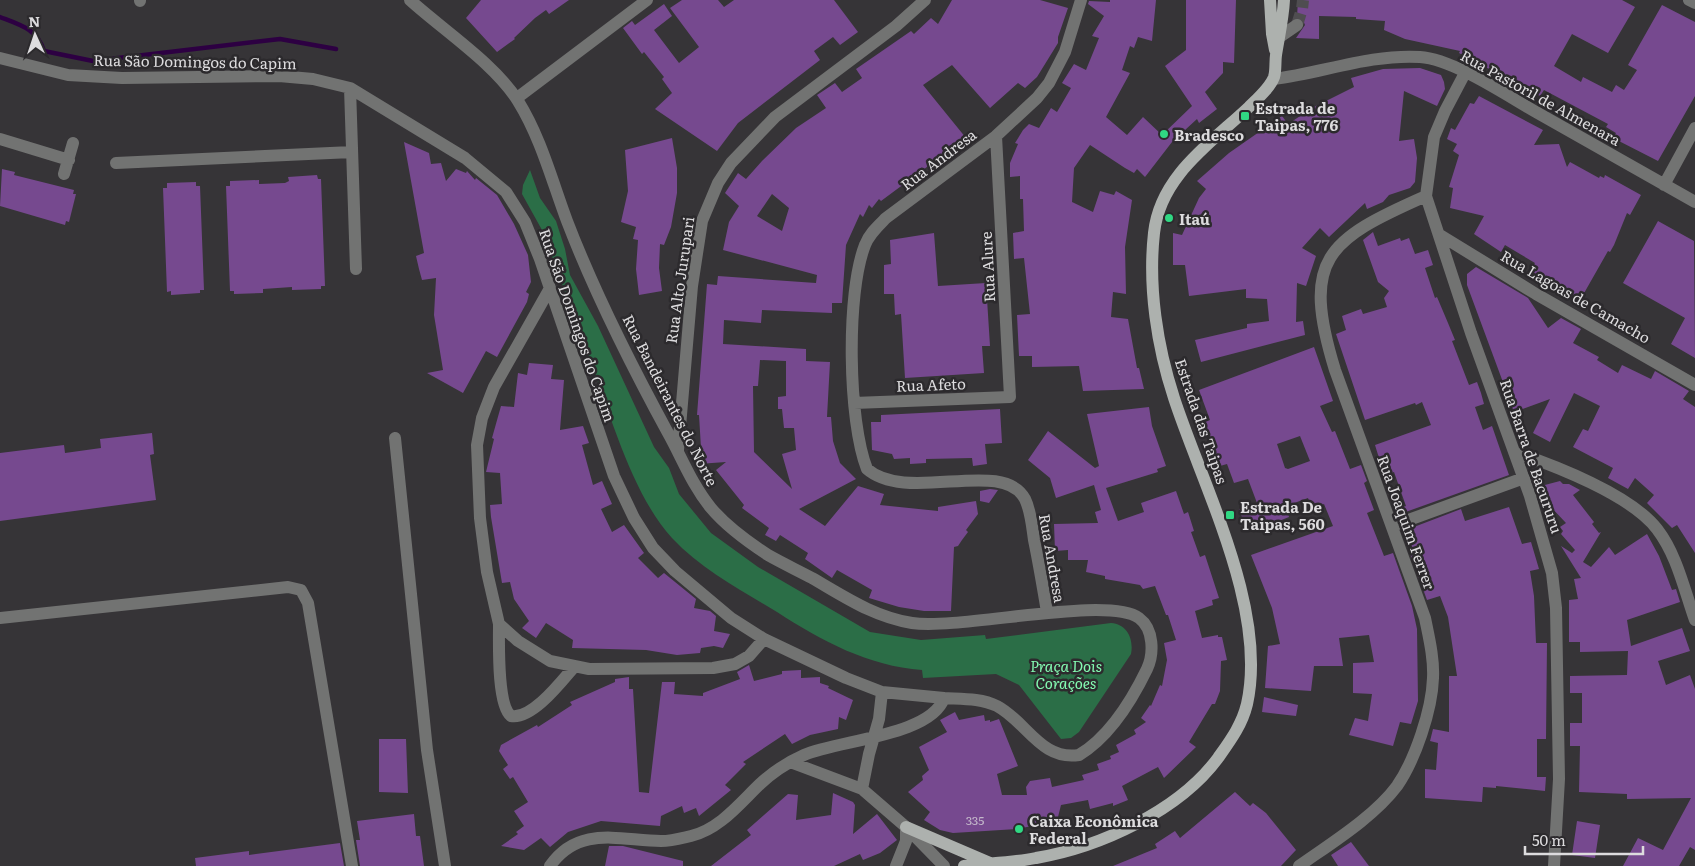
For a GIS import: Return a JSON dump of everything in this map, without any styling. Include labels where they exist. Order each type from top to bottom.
[{"type":"main road","points":[[1270,0],[1272,34],[1276,53]]},
{"type":"main road","points":[[1274,79],[1276,53],[1281,36],[1284,0]]},
{"type":"main road","name":"Estrada das Taipas","points":[[964,866],[990,863],[1018,864],[1085,844],[1148,818],[1194,787],[1235,735],[1246,705],[1250,673],[1250,651],[1240,584],[1172,390],[1155,310],[1152,253],[1157,214],[1164,195],[1175,177],[1208,143],[1260,95],[1274,79]]},
{"type":"main road","points":[[906,827],[990,863]]},
{"type":"street","name":"Rua Bandeirantes do Norte","points":[[410,0],[470,50],[516,98],[544,156],[568,221],[601,297],[697,489],[727,525],[767,554],[860,607],[886,618],[915,623],[954,624],[1047,612]]},
{"type":"street","points":[[516,98],[646,0]]},
{"type":"street","name":"Rua Alto Jurupari","points":[[678,452],[692,286],[702,221],[718,183],[740,152],[775,117],[896,26],[925,0]]},
{"type":"street","name":"Rua Andresa","points":[[944,698],[984,702],[998,706],[1046,750],[1059,756],[1079,755],[1087,751],[1105,732],[1135,694],[1150,663],[1151,639],[1147,627],[1138,617],[1120,612],[1047,612],[1030,517],[1025,500],[1018,490],[1003,482],[975,480],[906,484],[886,481],[873,475],[867,469],[855,426],[855,302],[856,284],[865,244],[886,218],[996,136],[1049,83],[1072,34],[1081,0]]},
{"type":"street","points":[[1690,0],[1695,3]]},
{"type":"street","points":[[1281,36],[1297,25]]},
{"type":"street","name":"Rua Pastoril de Almenara","points":[[1274,79],[1308,75],[1366,61],[1400,56],[1423,57],[1444,63],[1695,202]]},
{"type":"street","name":"Rua São Domingos do Capim","points":[[0,58],[68,75],[122,78],[279,76],[313,79],[350,88],[466,158],[506,192],[525,222],[540,259],[614,476],[634,518],[653,548],[675,571],[731,618],[764,640],[846,678],[882,692],[944,698]]},
{"type":"street","name":"Rua Barra de Bacururu","points":[[1465,73],[1434,137],[1426,196],[1471,333],[1524,478],[1546,544],[1552,573],[1556,608],[1559,779],[1554,866]]},
{"type":"street","points":[[350,88],[356,269]]},
{"type":"street","points":[[1664,185],[1695,128]]},
{"type":"street","name":"Rua Alure","points":[[996,136],[1010,397]]},
{"type":"street","points":[[0,139],[69,160]]},
{"type":"street","points":[[64,174],[73,143]]},
{"type":"street","points":[[116,164],[352,152]]},
{"type":"street","name":"Rua Joaquim Ferrer","points":[[1299,866],[1375,809],[1396,786],[1410,762],[1430,703],[1433,679],[1432,652],[1425,618],[1329,348],[1321,314],[1320,288],[1326,266],[1346,239],[1375,219],[1426,196]]},
{"type":"street","name":"Rua Lagoas de Camacho","points":[[1440,235],[1536,294],[1695,385]]},
{"type":"street","points":[[549,290],[494,387],[482,418],[477,445],[480,518],[485,554],[500,624],[499,648],[504,706],[511,716],[524,716],[574,667]]},
{"type":"street","name":"Rua Afeto","points":[[854,403],[1010,397]]},
{"type":"street","points":[[395,438],[427,750],[445,866]]},
{"type":"street","points":[[1514,452],[1549,463],[1606,491],[1644,517],[1656,528],[1669,549],[1695,620]]},
{"type":"street","points":[[1392,526],[1524,478]]},
{"type":"street","points":[[0,618],[288,587],[301,590],[308,602],[352,866]]},
{"type":"street","points":[[500,624],[538,655],[550,661],[574,667],[713,668],[735,664],[749,656],[764,640]]},
{"type":"street","points":[[862,789],[882,706],[882,692]]},
{"type":"street","points":[[550,866],[554,860],[576,844],[604,836],[661,841],[694,836],[729,815],[780,767],[829,746],[897,731],[930,717],[938,710],[944,698]]},
{"type":"street","points":[[790,762],[862,789],[906,827],[944,866]]},
{"type":"street","points":[[896,866],[906,841],[906,827]]},
{"type":"green space","name":"Praça Dois Corações","points":[[530,170],[540,198],[556,221],[565,249],[570,275],[598,326],[654,447],[669,468],[679,494],[711,533],[758,567],[870,632],[921,640],[985,635],[986,639],[1111,623],[1121,626],[1130,638],[1131,654],[1079,732],[1071,738],[1061,739],[1019,685],[996,674],[923,678],[922,670],[902,668],[864,658],[828,642],[722,579],[696,560],[672,538],[658,521],[635,479],[542,230],[522,194],[523,185]]},
{"type":"building","points":[[481,0],[569,0],[549,14],[546,10],[535,18],[515,39],[497,52],[466,18]]},
{"type":"building","points":[[682,0],[718,0],[724,7],[734,0],[834,0],[858,32],[840,45],[833,37],[814,51],[820,60],[738,123],[717,151],[655,109],[672,93],[662,79],[664,77],[644,52],[642,54],[623,28],[632,21],[635,25],[664,4],[672,16],[654,30],[679,63],[699,47],[670,8]]},
{"type":"building","points":[[952,0],[1040,0],[1068,8],[1058,37],[1058,43],[1037,77],[1025,88],[1018,83],[990,108],[952,65],[923,85],[966,138],[881,201],[879,199],[872,208],[869,205],[863,217],[860,214],[846,245],[842,303],[832,303],[832,313],[762,310],[761,323],[724,320],[723,344],[806,349],[806,361],[830,362],[827,417],[831,417],[833,441],[840,463],[856,479],[799,509],[825,526],[858,486],[884,494],[880,505],[938,511],[938,507],[976,501],[978,514],[966,530],[968,532],[958,546],[954,547],[951,611],[924,611],[899,607],[869,598],[872,590],[837,570],[832,578],[805,559],[808,553],[780,535],[776,541],[765,535],[769,528],[742,508],[744,505],[716,470],[726,462],[698,464],[696,449],[701,448],[699,415],[697,415],[707,284],[717,285],[718,276],[816,283],[817,275],[723,250],[729,222],[739,206],[725,193],[738,173],[746,179],[796,128],[826,108],[817,95],[835,83],[842,92],[862,78],[856,69],[911,31],[914,34],[931,18],[938,24]],"holes":[[[772,194],[789,208],[782,231],[757,216]],[[760,360],[786,361],[786,396],[778,397],[778,409],[782,409],[784,428],[794,428],[796,450],[782,454],[792,489],[754,452],[753,386],[758,386]]]},
{"type":"building","points":[[1110,0],[1156,0],[1152,41],[1138,37],[1134,48],[1130,46],[1122,70],[1130,73],[1106,117],[1127,135],[1143,117],[1162,135],[1192,106],[1165,66],[1186,50],[1186,0],[1236,0],[1234,63],[1223,62],[1223,73],[1205,92],[1217,109],[1199,123],[1197,119],[1172,142],[1145,177],[1137,169],[1134,173],[1090,145],[1074,168],[1072,202],[1093,212],[1100,191],[1114,195],[1116,191],[1132,200],[1125,247],[1126,294],[1113,292],[1111,317],[1128,319],[1137,368],[1139,368],[1144,389],[1083,391],[1079,366],[1032,367],[1032,356],[1019,356],[1017,315],[1030,314],[1024,258],[1014,259],[1013,233],[1024,231],[1023,199],[1020,199],[1020,176],[1010,177],[1010,163],[1018,144],[1015,143],[1023,130],[1029,124],[1039,128],[1051,108],[1057,112],[1071,88],[1062,83],[1074,64],[1086,70],[1099,38],[1092,36],[1104,16],[1088,4],[1089,1],[1110,2]]},
{"type":"building","points":[[1298,0],[1622,0],[1635,7],[1608,53],[1572,34],[1554,66],[1581,82],[1583,77],[1612,92],[1616,85],[1624,90],[1637,70],[1628,65],[1662,5],[1695,22],[1695,96],[1658,161],[1613,138],[1616,133],[1606,127],[1608,124],[1544,90],[1540,96],[1459,53],[1460,51],[1405,39],[1384,30],[1385,21],[1356,19],[1356,17],[1319,16],[1319,39],[1296,38],[1305,25],[1303,20],[1297,17]]},
{"type":"building","points":[[1420,68],[1441,75],[1445,89],[1437,106],[1404,91],[1399,141],[1414,139],[1417,158],[1415,182],[1410,188],[1389,195],[1383,202],[1367,209],[1365,203],[1329,237],[1320,228],[1302,248],[1316,256],[1306,286],[1297,283],[1296,322],[1303,321],[1305,335],[1201,362],[1195,340],[1247,328],[1247,324],[1269,321],[1267,299],[1246,298],[1246,289],[1189,296],[1185,265],[1173,265],[1173,233],[1182,235],[1199,198],[1206,189],[1197,181],[1229,153],[1282,116],[1288,124],[1314,107],[1354,87],[1351,78],[1383,69]]},
{"type":"building","points":[[1479,96],[1543,130],[1534,145],[1559,144],[1567,167],[1570,162],[1599,178],[1600,176],[1604,178],[1605,175],[1641,195],[1630,215],[1627,213],[1614,245],[1610,252],[1608,251],[1579,302],[1529,273],[1535,263],[1505,245],[1501,252],[1474,234],[1484,216],[1450,208],[1453,188],[1449,187],[1459,155],[1453,151],[1457,144],[1447,139],[1451,128],[1455,130],[1470,103],[1474,104]]},
{"type":"building","points":[[672,138],[677,168],[677,193],[671,227],[664,245],[660,244],[659,268],[662,291],[639,295],[636,269],[638,240],[633,239],[636,227],[621,222],[628,191],[625,150]]},
{"type":"building","points":[[404,142],[429,153],[431,164],[441,163],[446,181],[456,169],[466,173],[467,171],[475,180],[476,178],[497,195],[514,224],[528,255],[531,282],[526,292],[529,294],[527,302],[497,357],[486,351],[463,393],[427,373],[443,370],[434,315],[436,278],[422,280],[419,269],[416,256],[424,253]]},
{"type":"building","points":[[2,169],[15,172],[14,175],[74,190],[73,194],[76,194],[69,222],[66,221],[65,225],[0,206]]},
{"type":"building","points":[[317,175],[318,179],[321,179],[325,286],[321,286],[321,289],[292,290],[292,287],[263,289],[263,293],[234,294],[234,291],[230,291],[226,186],[230,186],[230,181],[259,180],[259,184],[285,183],[289,181],[288,177]]},
{"type":"building","points":[[196,182],[196,186],[200,186],[204,290],[200,290],[200,293],[171,295],[171,291],[167,292],[163,188],[167,188],[167,183]]},
{"type":"building","points":[[1658,221],[1694,241],[1695,358],[1671,344],[1685,318],[1623,283]]},
{"type":"building","points":[[1373,232],[1378,246],[1400,238],[1401,241],[1409,238],[1415,254],[1428,250],[1433,265],[1425,268],[1435,298],[1437,297],[1455,340],[1452,341],[1469,385],[1477,382],[1481,393],[1484,404],[1475,407],[1483,430],[1492,426],[1509,475],[1400,514],[1398,509],[1406,506],[1394,472],[1382,476],[1376,460],[1379,458],[1375,445],[1431,425],[1422,402],[1365,420],[1336,334],[1346,330],[1342,316],[1361,309],[1363,314],[1387,307],[1384,298],[1389,291],[1378,282],[1363,240]]},
{"type":"building","points":[[934,233],[938,286],[986,283],[990,346],[982,346],[984,373],[905,378],[901,314],[895,315],[894,294],[884,294],[884,265],[891,264],[890,240]]},
{"type":"building","points":[[1476,267],[1528,298],[1548,328],[1561,318],[1581,329],[1573,343],[1599,357],[1597,360],[1618,373],[1622,365],[1651,379],[1655,371],[1689,391],[1683,399],[1695,407],[1695,553],[1677,525],[1672,528],[1647,503],[1654,495],[1635,478],[1628,489],[1608,478],[1613,468],[1573,447],[1583,429],[1588,431],[1600,406],[1574,393],[1550,442],[1533,433],[1550,399],[1514,412],[1467,285],[1467,274]]},
{"type":"building","points":[[1314,347],[1333,401],[1320,406],[1332,432],[1335,431],[1350,469],[1361,465],[1367,481],[1364,483],[1374,510],[1367,513],[1384,556],[1393,553],[1412,606],[1417,629],[1418,701],[1411,724],[1400,722],[1393,746],[1349,735],[1355,718],[1368,721],[1372,694],[1353,693],[1353,663],[1374,662],[1369,635],[1339,638],[1343,666],[1314,666],[1311,691],[1265,688],[1268,646],[1280,644],[1272,608],[1251,555],[1333,526],[1324,504],[1312,509],[1308,498],[1286,506],[1289,517],[1253,531],[1252,527],[1246,529],[1239,509],[1257,503],[1248,479],[1234,483],[1227,464],[1220,466],[1205,422],[1210,420],[1199,390]],"holes":[[[1300,436],[1310,461],[1288,469],[1285,468],[1277,444]]]},
{"type":"building","points":[[529,363],[553,365],[551,379],[564,380],[560,430],[583,426],[589,443],[582,445],[593,485],[602,481],[612,504],[601,509],[612,532],[624,525],[644,553],[638,558],[658,578],[664,573],[696,599],[694,608],[710,611],[716,616],[714,631],[730,634],[723,648],[714,646],[701,648],[700,653],[677,655],[646,650],[572,648],[573,640],[546,623],[536,638],[522,628],[529,621],[514,599],[510,582],[502,583],[491,517],[490,505],[502,504],[500,473],[486,472],[494,439],[492,438],[501,406],[514,407],[518,373],[527,375]]},
{"type":"building","points":[[1149,407],[1152,426],[1166,466],[1157,469],[1158,472],[1106,488],[1118,521],[1144,512],[1141,503],[1176,491],[1184,514],[1188,512],[1194,531],[1191,532],[1200,557],[1205,555],[1219,598],[1212,600],[1213,605],[1195,611],[1202,638],[1218,635],[1218,637],[1222,637],[1227,660],[1221,661],[1220,691],[1215,704],[1212,704],[1189,742],[1196,747],[1164,778],[1158,767],[1122,786],[1128,800],[1113,806],[1113,803],[1090,809],[1088,800],[1061,805],[1057,821],[1017,829],[953,833],[940,830],[924,820],[930,812],[908,792],[923,780],[922,776],[929,770],[919,747],[947,732],[940,720],[955,712],[959,720],[984,715],[985,721],[990,720],[990,722],[999,719],[1018,766],[997,774],[1002,795],[1027,795],[1026,787],[1030,781],[1050,778],[1052,787],[1084,780],[1082,775],[1099,770],[1097,764],[1111,759],[1110,756],[1119,752],[1116,745],[1136,734],[1134,730],[1146,722],[1141,718],[1151,706],[1160,685],[1162,686],[1167,660],[1164,643],[1176,640],[1168,615],[1166,615],[1155,586],[1143,589],[1140,585],[1105,579],[1105,576],[1086,572],[1088,560],[1068,560],[1068,550],[1055,551],[1054,524],[1098,523],[1095,512],[1101,510],[1094,485],[1056,498],[1050,478],[1028,460],[1048,431],[1095,468],[1099,466],[1087,414]]},
{"type":"building","points":[[1000,409],[1002,443],[985,444],[987,464],[973,466],[972,458],[926,459],[926,463],[910,464],[910,458],[894,459],[892,454],[872,450],[871,422],[881,422],[881,415]]},
{"type":"building","points":[[152,433],[154,454],[150,455],[156,500],[0,521],[0,453],[64,445],[65,453],[101,448],[100,439]]},
{"type":"building","points":[[1560,481],[1563,484],[1569,484],[1580,490],[1573,495],[1594,522],[1592,524],[1599,533],[1601,532],[1583,562],[1591,567],[1609,547],[1615,555],[1647,534],[1659,556],[1672,590],[1676,589],[1680,602],[1627,620],[1631,646],[1682,628],[1690,651],[1658,661],[1666,685],[1690,675],[1695,689],[1695,850],[1690,847],[1679,866],[1623,866],[1638,838],[1663,850],[1691,798],[1627,799],[1627,794],[1579,792],[1580,746],[1570,746],[1570,723],[1582,723],[1582,693],[1570,693],[1570,676],[1627,675],[1628,651],[1580,652],[1580,642],[1569,642],[1569,600],[1578,599],[1574,579],[1581,578],[1561,546],[1572,553],[1575,550],[1561,534],[1563,531],[1560,527],[1566,523],[1549,505],[1544,497],[1547,494],[1541,486]]},
{"type":"building","points":[[998,490],[989,503],[980,501],[980,491]]},
{"type":"building","points":[[1509,507],[1522,544],[1531,542],[1539,569],[1530,571],[1534,596],[1536,643],[1547,643],[1546,739],[1537,739],[1537,777],[1546,777],[1545,791],[1496,786],[1496,788],[1483,787],[1482,802],[1425,798],[1425,769],[1436,770],[1438,743],[1430,741],[1433,729],[1449,732],[1449,676],[1457,676],[1448,617],[1440,596],[1427,600],[1408,548],[1412,547],[1406,530],[1461,509],[1465,521]]},
{"type":"building","points":[[749,665],[754,681],[782,674],[782,671],[801,670],[801,678],[820,677],[820,683],[853,700],[846,720],[839,717],[838,729],[810,735],[792,744],[785,734],[743,762],[746,764],[725,785],[731,790],[699,816],[696,808],[684,813],[682,806],[661,816],[660,826],[601,821],[568,832],[550,847],[541,838],[524,850],[501,846],[518,834],[516,832],[524,826],[514,811],[528,802],[513,777],[510,779],[503,769],[508,765],[499,751],[501,745],[537,725],[538,727],[572,705],[570,702],[615,682],[615,679],[629,677],[629,689],[633,689],[639,792],[649,793],[662,682],[675,682],[674,694],[703,696],[703,693],[740,679],[737,672]]},
{"type":"building","points":[[1264,697],[1298,705],[1296,716],[1262,712]]},
{"type":"building","points":[[379,739],[406,739],[408,793],[379,792]]},
{"type":"building","points":[[1235,792],[1250,806],[1253,803],[1266,813],[1296,850],[1281,866],[1113,866],[1157,848],[1155,844],[1175,831],[1180,838]]},
{"type":"building","points":[[833,793],[853,802],[855,805],[853,834],[877,814],[897,840],[880,853],[863,860],[860,854],[834,866],[711,866],[751,835],[747,830],[788,794],[798,795],[796,820],[831,815]]},
{"type":"building","points":[[414,814],[416,836],[420,836],[424,866],[360,866],[356,840],[360,840],[357,821]]},
{"type":"building","points":[[1577,821],[1600,825],[1595,858],[1572,855]]},
{"type":"building","points":[[1351,842],[1369,866],[1338,866],[1331,855]]},
{"type":"building","points":[[340,843],[344,866],[196,866],[195,858],[249,851],[249,855]]},
{"type":"building","points":[[609,846],[623,846],[683,861],[683,866],[605,866]]},
{"type":"waterway","points":[[0,17],[21,25],[33,33],[44,51],[93,61],[280,39],[336,49]]},
{"type":"tunnel","points":[[1297,25],[1303,0]]},
{"type":"place","name":"Estrada de Taipas, 776","points":[[1245,116]]},
{"type":"place","name":"Bradesco","points":[[1164,134]]},
{"type":"place","name":"Itaú","points":[[1169,218]]},
{"type":"place","name":"Estrada De Taipas, 560","points":[[1230,515]]},
{"type":"place","name":"Caixa Econômica Federal","points":[[1019,829]]}]
